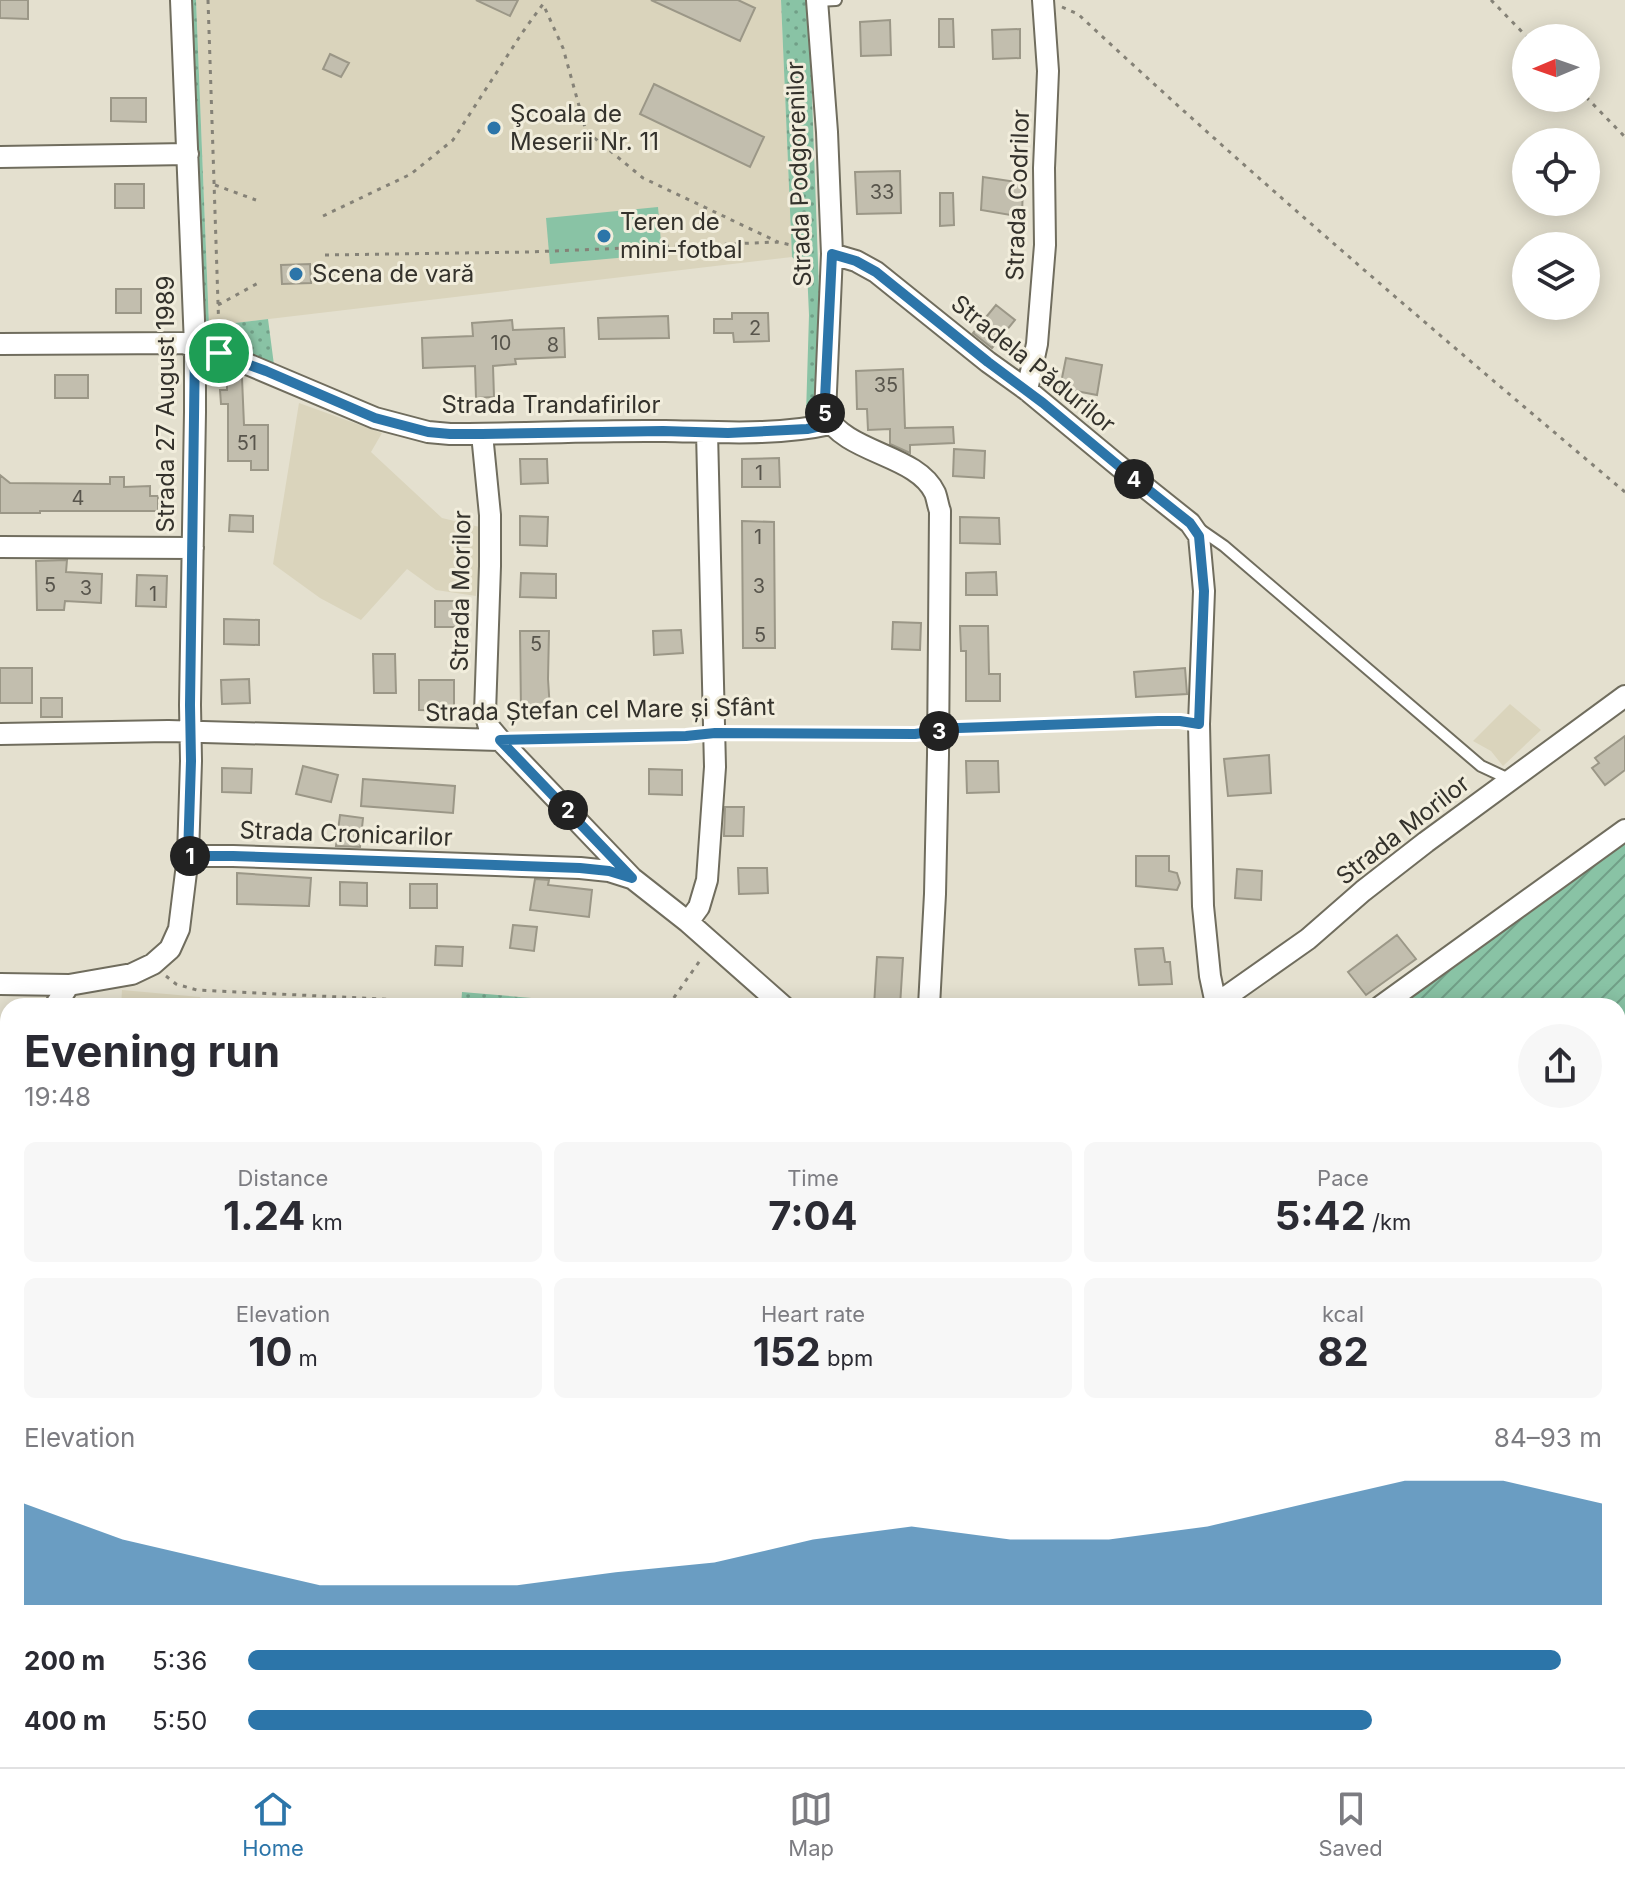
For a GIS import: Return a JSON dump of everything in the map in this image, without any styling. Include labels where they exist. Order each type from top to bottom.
[{"type":"street","name":"Strada 27 August 1989","points":[[181,0],[195,345],[188,856]]},
{"type":"street","name":"Strada Podgorenilor","points":[[824,0],[832,254],[825,414],[830,424]]},
{"type":"street","name":"Strada Codrilor","points":[[1027,390],[1037,344],[1045,245],[1044,168],[1050,2]]},
{"type":"street","points":[[0,157],[188,154]]},
{"type":"street","name":"Stradela Pădurilor","points":[[832,254],[856,261],[876,272],[1190,523]]},
{"type":"street","name":"Strada Trandafirilor","points":[[0,344],[169,342],[195,345],[375,418],[428,432],[707,432],[807,429],[830,424]]},
{"type":"street","points":[[830,424],[843,435],[923,477],[934,492],[940,511],[935,894],[929,998]]},
{"type":"street","points":[[688,922],[699,907],[707,880],[715,767],[707,432]]},
{"type":"street","name":"Strada Morilor","points":[[482,434],[490,515],[485,713],[489,727],[632,878],[712,942],[774,998]]},
{"type":"street","points":[[1190,523],[1199,536],[1204,591],[1199,724],[1203,906],[1214,998]]},
{"type":"street","points":[[0,547],[193,548]]},
{"type":"street","name":"Strada Morilor","points":[[1225,998],[1308,939],[1413,852],[1625,696]]},
{"type":"street","name":"Strada Ștefan cel Mare și Sfânt","points":[[0,734],[191,732],[500,740]]},
{"type":"street","points":[[1392,998],[1625,830]]},
{"type":"street","points":[[0,984],[69,985],[132,974],[153,964],[170,949],[179,929],[188,856]]},
{"type":"street","name":"Strada Cronicarilor","points":[[188,856],[580,868],[609,871],[632,878]]},
{"type":"street","points":[[60,998],[69,985]]},
{"type":"lane","points":[[1190,523],[1224,546],[1481,766],[1511,780]]},
{"type":"lane","name":"Strada Ștefan cel Mare și Sfânt","points":[[500,740],[715,733],[915,734],[958,728],[1158,721],[1199,724]]},
{"type":"path","points":[[208,0],[219,353]]},
{"type":"path","points":[[1491,0],[1514,24]]},
{"type":"path","points":[[1050,2],[1078,14],[1181,110],[1625,492]]},
{"type":"path","points":[[323,216],[411,174],[453,140],[543,4],[563,48],[586,131],[643,178],[778,242],[832,254]]},
{"type":"path","points":[[1600,111],[1625,137]]},
{"type":"path","points":[[215,185],[256,200]]},
{"type":"path","points":[[325,255],[528,252],[778,242]]},
{"type":"path","points":[[218,305],[260,282]]},
{"type":"path","points":[[674,998],[712,942]]},
{"type":"path","points":[[153,964],[176,984],[197,990],[360,998]]},
{"type":"shaded area","name":"Şcoala de Meserii Nr. 11","points":[[196,0],[781,0],[792,257],[209,326]]},
{"type":"shaded area","points":[[299,403],[382,433],[371,452],[442,518],[484,528],[476,596],[436,590],[407,569],[361,620],[320,598],[273,564]]},
{"type":"shaded area","points":[[1510,704],[1541,730],[1503,766],[1491,751],[1473,741]]},
{"type":"shaded area","points":[[122,990],[201,998],[122,998]]},
{"type":"green space","points":[[189,0],[196,0],[209,326],[268,319],[274,365],[207,339],[202,330]]},
{"type":"green space","points":[[781,0],[807,0],[809,14],[819,290],[816,413],[806,414],[807,270],[792,257]]},
{"type":"green space","name":"Teren de mini-fotbal","points":[[658,207],[662,254],[550,264],[546,218]]},
{"type":"green space","points":[[1625,821],[1625,998],[1376,998]]},
{"type":"green space","points":[[462,992],[532,998],[462,998]]},
{"type":"building","points":[[0,0],[28,0],[28,19],[0,18]]},
{"type":"building","points":[[476,0],[518,0],[510,16]]},
{"type":"building","points":[[651,0],[738,0],[755,8],[740,41]]},
{"type":"building","points":[[939,19],[953,19],[954,47],[939,47]]},
{"type":"building","points":[[890,20],[891,55],[861,56],[860,22]]},
{"type":"building","points":[[1020,29],[1020,58],[993,59],[992,30]]},
{"type":"building","points":[[330,54],[349,63],[341,77],[323,69]]},
{"type":"building","points":[[654,84],[764,137],[750,167],[640,114]]},
{"type":"building","points":[[111,98],[146,98],[146,122],[111,121]]},
{"type":"building","points":[[900,171],[901,213],[857,214],[855,172]]},
{"type":"building","points":[[983,177],[1023,183],[1022,217],[981,210]]},
{"type":"building","points":[[115,184],[144,184],[144,208],[115,208]]},
{"type":"building","points":[[940,193],[953,193],[954,225],[940,226]]},
{"type":"building","name":"Scena de vară","points":[[310,264],[311,283],[282,284],[281,265]]},
{"type":"building","points":[[116,289],[141,289],[141,313],[116,313]]},
{"type":"building","points":[[996,305],[1015,320],[992,348],[973,333]]},
{"type":"building","points":[[732,313],[768,313],[769,341],[734,342],[733,333],[714,333],[714,319],[732,319]]},
{"type":"building","points":[[668,316],[669,338],[599,339],[598,318]]},
{"type":"building","points":[[512,320],[513,330],[564,328],[565,357],[515,359],[516,364],[493,366],[494,397],[476,398],[475,366],[423,368],[422,338],[473,336],[472,323]]},
{"type":"building","points":[[1066,358],[1102,365],[1097,395],[1060,388]]},
{"type":"building","points":[[903,369],[905,428],[953,427],[954,443],[910,445],[910,453],[890,444],[890,429],[868,430],[867,409],[857,409],[856,371]]},
{"type":"building","points":[[55,375],[88,375],[88,398],[55,398]]},
{"type":"building","points":[[242,378],[244,425],[268,425],[268,470],[251,470],[251,461],[228,461],[228,404],[221,404],[220,390],[227,390],[227,379]]},
{"type":"building","points":[[954,449],[985,451],[984,478],[953,476]]},
{"type":"building","points":[[779,458],[780,487],[742,487],[742,459]]},
{"type":"building","points":[[520,459],[547,459],[548,483],[521,484]]},
{"type":"building","points":[[0,475],[10,483],[110,484],[110,477],[124,477],[124,487],[150,486],[150,496],[158,496],[158,511],[0,513]]},
{"type":"building","points":[[230,515],[253,516],[253,532],[229,531]]},
{"type":"building","points":[[520,516],[548,517],[547,546],[520,545]]},
{"type":"building","points":[[960,517],[999,518],[1000,544],[960,543]]},
{"type":"building","points":[[742,521],[774,522],[775,648],[743,648]]},
{"type":"building","points":[[67,560],[66,572],[102,574],[101,603],[65,601],[64,610],[37,610],[36,561]]},
{"type":"building","points":[[996,572],[997,595],[966,595],[966,573]]},
{"type":"building","points":[[521,573],[556,574],[556,598],[520,597]]},
{"type":"building","points":[[137,575],[167,576],[166,607],[136,606]]},
{"type":"building","points":[[435,601],[459,601],[459,627],[435,627]]},
{"type":"building","points":[[224,619],[259,620],[259,645],[224,644]]},
{"type":"building","points":[[893,622],[921,623],[920,650],[892,649]]},
{"type":"building","points":[[960,626],[988,626],[989,674],[1000,674],[1000,701],[966,701],[966,651],[961,651]]},
{"type":"building","points":[[681,630],[683,653],[654,655],[653,631]]},
{"type":"building","points":[[520,631],[549,631],[550,710],[521,711]]},
{"type":"building","points":[[373,654],[395,654],[396,693],[374,693]]},
{"type":"building","points":[[0,668],[32,668],[32,703],[0,703]]},
{"type":"building","points":[[1185,668],[1187,694],[1136,697],[1134,672]]},
{"type":"building","points":[[249,679],[250,703],[222,704],[221,680]]},
{"type":"building","points":[[419,680],[454,680],[454,711],[419,710]]},
{"type":"building","points":[[41,698],[62,698],[62,717],[41,717]]},
{"type":"building","points":[[1625,736],[1625,770],[1605,785],[1592,768],[1599,763],[1595,758]]},
{"type":"building","points":[[1269,755],[1271,793],[1228,796],[1224,759]]},
{"type":"building","points":[[966,761],[998,761],[999,792],[967,793]]},
{"type":"building","points":[[303,766],[338,775],[331,802],[296,794]]},
{"type":"building","points":[[222,768],[252,769],[251,793],[222,792]]},
{"type":"building","points":[[649,769],[682,770],[682,795],[649,794]]},
{"type":"building","points":[[363,779],[455,786],[453,813],[361,806]]},
{"type":"building","points":[[725,807],[744,807],[743,836],[724,836]]},
{"type":"building","points":[[340,815],[363,818],[360,847],[336,846]]},
{"type":"building","points":[[1136,856],[1169,856],[1169,871],[1177,873],[1180,883],[1177,890],[1136,886]]},
{"type":"building","points":[[738,868],[767,868],[768,893],[739,894]]},
{"type":"building","points":[[1237,869],[1262,871],[1261,900],[1235,898]]},
{"type":"building","points":[[237,873],[311,878],[309,906],[237,904]]},
{"type":"building","points":[[535,879],[549,880],[548,885],[592,890],[589,917],[530,910]]},
{"type":"building","points":[[340,882],[367,883],[367,906],[340,905]]},
{"type":"building","points":[[410,884],[437,884],[437,908],[410,908]]},
{"type":"building","points":[[513,925],[537,927],[534,951],[510,948]]},
{"type":"building","points":[[1397,935],[1416,959],[1366,995],[1348,972]]},
{"type":"building","points":[[436,946],[463,947],[462,966],[435,965]]},
{"type":"building","points":[[1163,948],[1165,962],[1170,962],[1172,984],[1139,985],[1135,949]]},
{"type":"building","points":[[877,957],[903,958],[900,998],[874,998]]},
{"type":"place","name":"Şcoala de Meserii Nr. 11","points":[[494,128]]},
{"type":"place","name":"Teren de mini-fotbal","points":[[604,236]]},
{"type":"place","name":"Scena de vară","points":[[296,274]]},
{"type":"route","points":[[832,254],[856,261],[876,272],[1027,390],[1190,523],[1199,536],[1204,591],[1199,724],[1158,721],[958,728],[915,734],[715,733],[500,740],[632,878],[609,871],[580,868],[188,856],[195,345],[219,353],[375,418],[428,432],[728,433],[807,429],[830,424],[825,414],[825,399],[832,254]]}]
